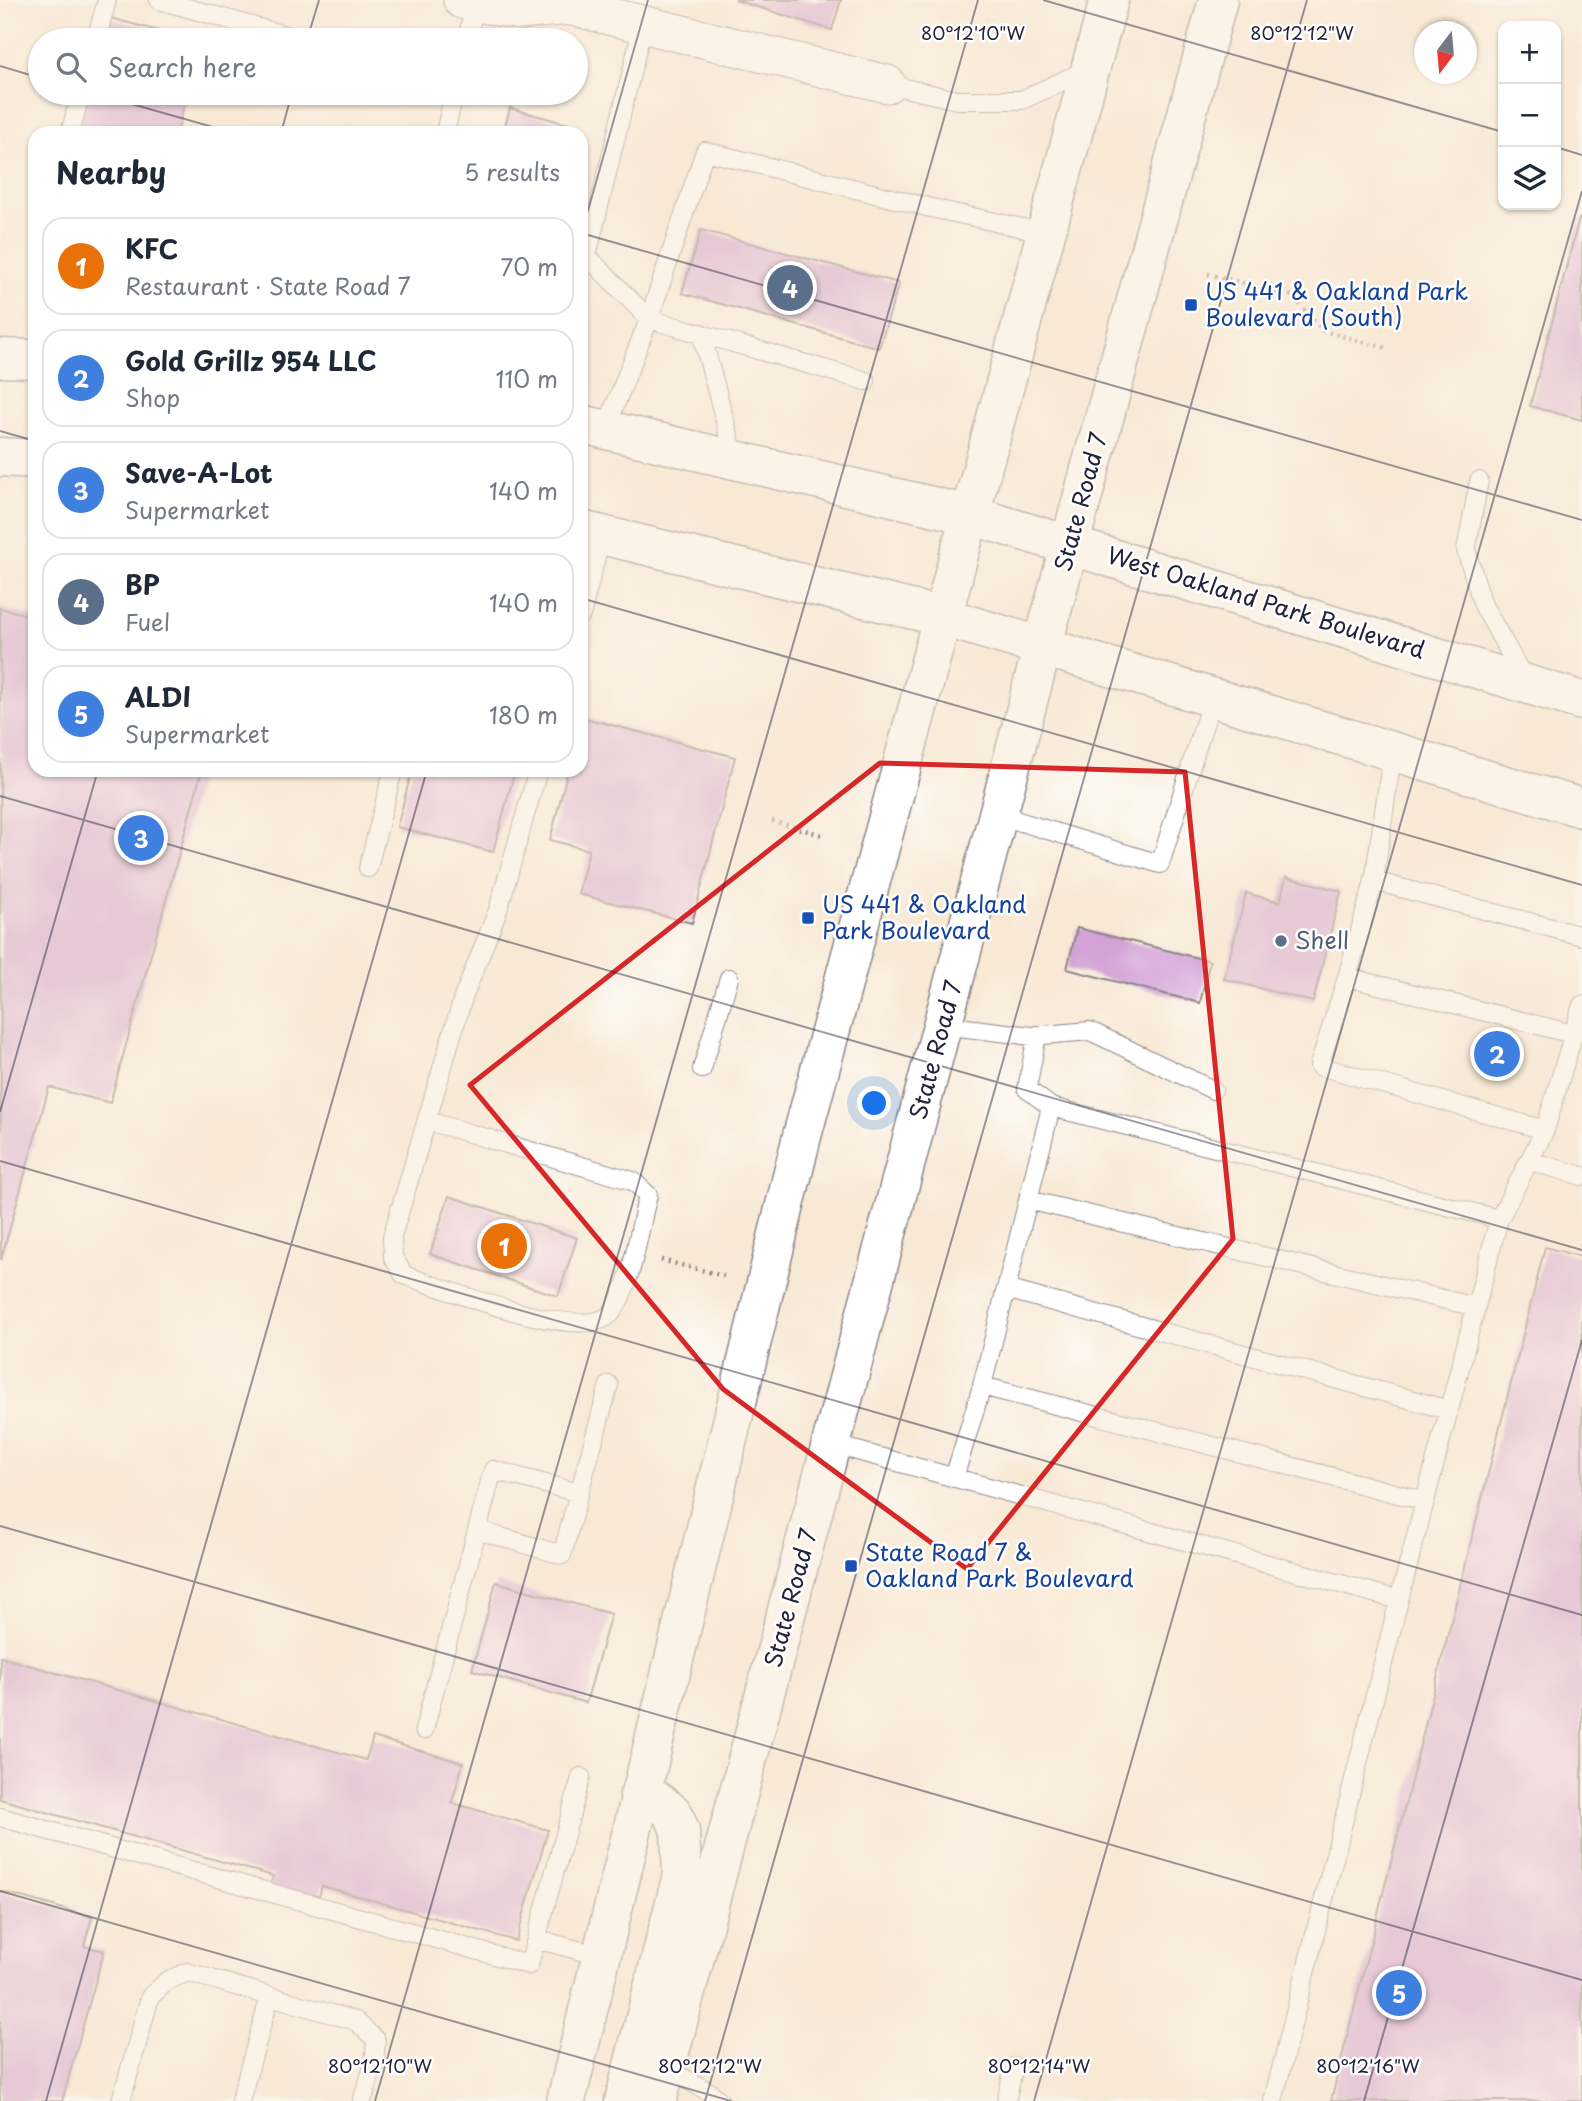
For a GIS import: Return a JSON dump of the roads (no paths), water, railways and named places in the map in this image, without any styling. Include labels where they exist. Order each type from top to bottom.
[{"type":"main road","points":[[565,2101],[802,1136],[1109,0]]},
{"type":"main road","name":"State Road 7","points":[[662,2084],[1070,543],[1218,0]]},
{"type":"main road","points":[[0,358],[28,359]]},
{"type":"main road","name":"West Oakland Park Boulevard","points":[[594,426],[970,515],[1070,543],[1582,701]]},
{"type":"main road","points":[[0,457],[28,459]]},
{"type":"main road","points":[[591,532],[943,617],[1393,749],[1582,808]]},
{"type":"main road","points":[[624,2101],[682,1875],[680,1832],[673,1813],[656,1800],[639,1795]]},
{"type":"street","points":[[469,2],[520,11],[569,3],[643,25],[887,84]]},
{"type":"lane","points":[[99,28],[107,0]]},
{"type":"lane","points":[[159,0],[259,28]]},
{"type":"lane","points":[[468,28],[469,2]]},
{"type":"lane","points":[[588,244],[643,25]]},
{"type":"lane","points":[[887,84],[957,100],[1022,100],[1091,68]]},
{"type":"lane","points":[[72,126],[78,105]]},
{"type":"lane","points":[[447,126],[451,105]]},
{"type":"lane","points":[[594,426],[649,319],[705,151],[931,208],[1046,233]]},
{"type":"lane","points":[[588,264],[649,319],[866,380]]},
{"type":"lane","points":[[701,333],[734,458]]},
{"type":"lane","points":[[1479,481],[1466,550],[1483,605],[1528,685]]},
{"type":"lane","points":[[588,557],[591,532]]},
{"type":"lane","points":[[999,815],[1160,864],[1213,696]]},
{"type":"lane","points":[[1393,749],[1374,881],[1319,1066],[1545,1130]]},
{"type":"lane","points":[[368,868],[392,777]]},
{"type":"lane","points":[[428,1121],[633,1181],[648,1195],[621,1298],[610,1316],[581,1325],[555,1323],[404,1275],[393,1257],[392,1237],[463,998],[498,910],[536,777]]},
{"type":"lane","points":[[1374,881],[1582,936]]},
{"type":"lane","points":[[1347,977],[1573,1034]]},
{"type":"lane","points":[[702,1069],[729,978]]},
{"type":"lane","points":[[1273,2101],[1499,1219],[1545,1130],[1582,1005]]},
{"type":"lane","points":[[942,1025],[1037,1035],[1090,1031],[1213,1090]]},
{"type":"lane","points":[[1037,1035],[1027,1089],[1051,1107],[1499,1219]]},
{"type":"lane","points":[[954,1478],[982,1386],[1051,1107]]},
{"type":"lane","points":[[1530,1161],[1582,1175]]},
{"type":"lane","points":[[1028,1200],[1476,1307]]},
{"type":"lane","points":[[1006,1289],[1449,1410]]},
{"type":"lane","points":[[477,1530],[562,1555],[609,1385]]},
{"type":"lane","points":[[982,1386],[1425,1501]]},
{"type":"lane","points":[[832,1444],[1399,1601]]},
{"type":"lane","points":[[424,1730],[493,1469],[579,1493]]},
{"type":"lane","points":[[0,1816],[529,1965],[582,1777]]},
{"type":"lane","points":[[536,1939],[600,1956]]},
{"type":"lane","points":[[121,2101],[150,1997],[167,1981],[187,1972],[356,2021],[376,2040],[373,2064],[362,2101]]},
{"type":"lane","points":[[240,2101],[270,1996]]},
{"type":"lane","points":[[1006,2101],[1014,2067]]},
{"type":"lane","points":[[662,2084],[711,2093],[720,2101]]},
{"type":"place","name":"BP","points":[[790,288]]},
{"type":"place","name":"US 441 & Oakland Park Boulevard (South)","points":[[1191,305]]},
{"type":"place","name":"Save-A-Lot","points":[[141,838]]},
{"type":"place","name":"US 441 & Oakland Park Boulevard","points":[[808,918]]},
{"type":"place","name":"Shell","points":[[1281,941]]},
{"type":"place","name":"Gold Grillz 954 LLC","points":[[1497,1054]]},
{"type":"place","name":"KFC","points":[[504,1246]]},
{"type":"place","name":"State Road 7 & Oakland Park Boulevard","points":[[851,1566]]},
{"type":"place","name":"ALDI","points":[[1399,1993]]}]
